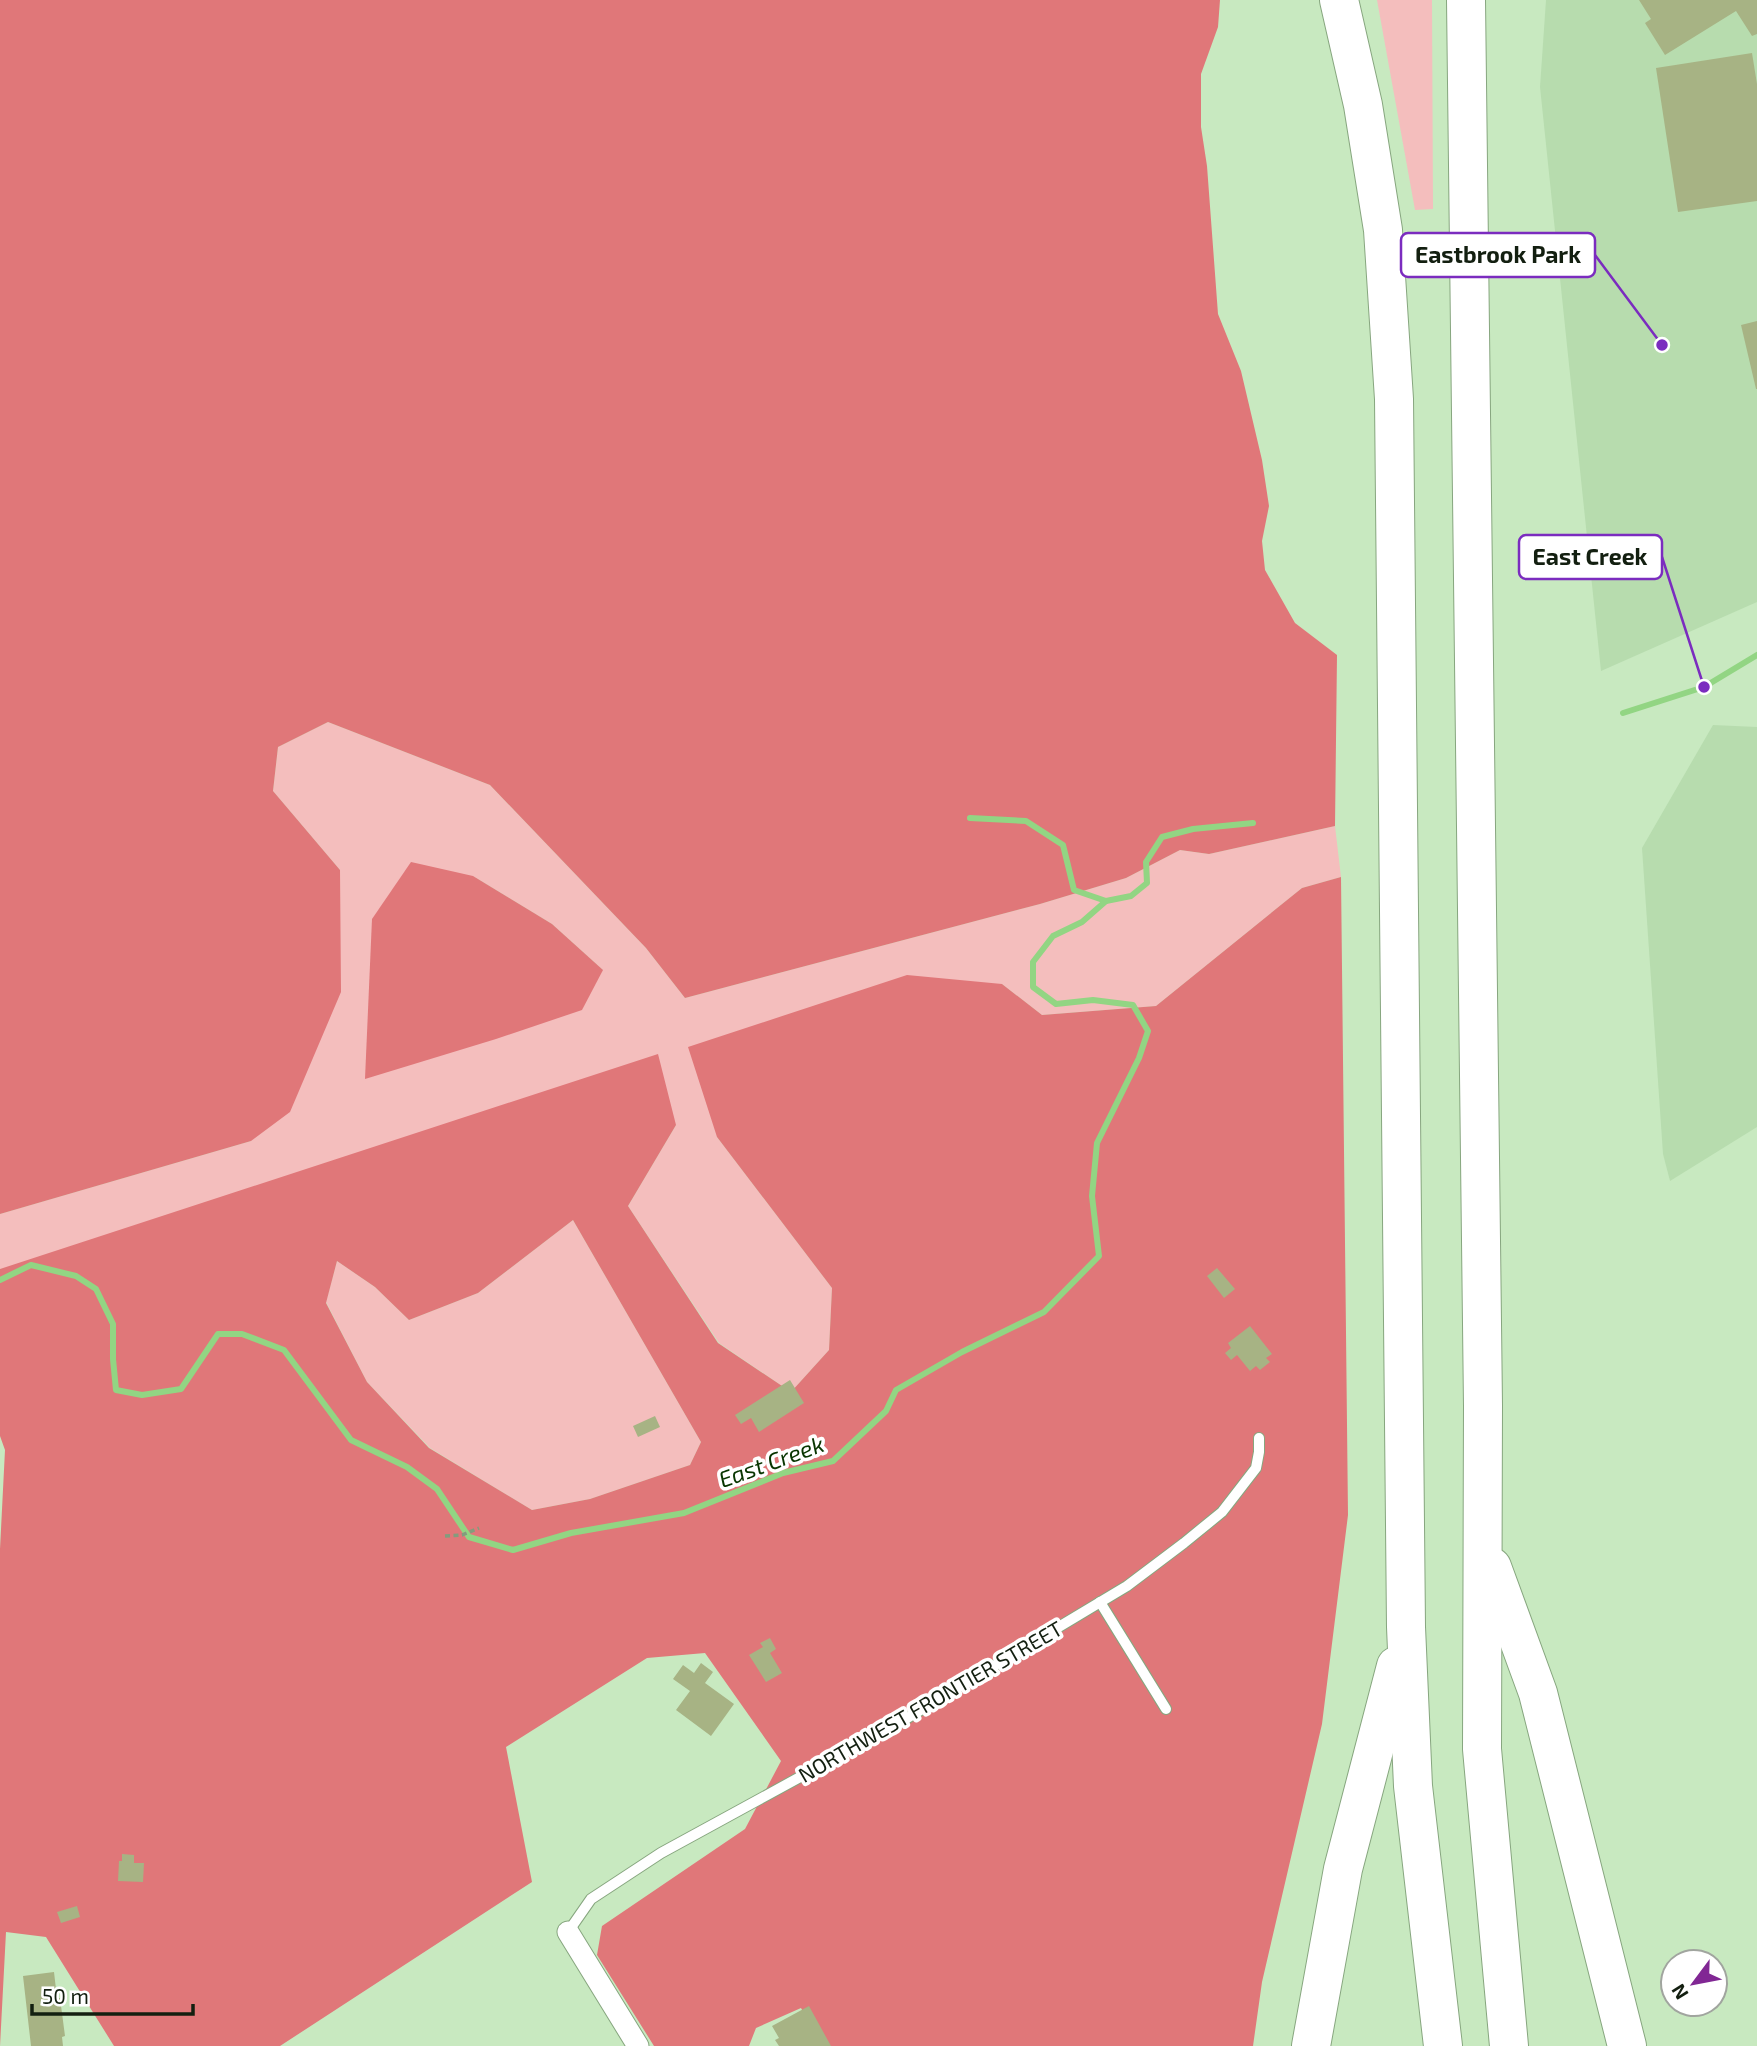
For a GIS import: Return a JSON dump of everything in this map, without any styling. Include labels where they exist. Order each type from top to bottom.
[{"type":"highway","points":[[1339,0],[1363,105],[1383,230],[1394,399],[1406,1627],[1413,1786],[1443,2046]]},
{"type":"highway","points":[[1466,0],[1483,1406],[1482,1749],[1508,2046]]},
{"type":"highway","points":[[1483,1542],[1538,1693],[1627,2046]]},
{"type":"highway","points":[[1311,2046],[1343,1868],[1406,1627]]},
{"type":"street","points":[[568,1932],[638,2046]]},
{"type":"lane","name":"NORTHWEST FRONTIER STREET","points":[[568,1932],[591,1899],[661,1853],[899,1723],[1136,1579],[1222,1512],[1256,1468],[1259,1438]]},
{"type":"lane","points":[[1100,1602],[1166,1709]]},
{"type":"path","points":[[445,1536],[461,1535],[479,1528]]},
{"type":"shaded area","points":[[0,0],[1220,0],[1218,27],[1201,74],[1201,127],[1207,166],[1218,314],[1241,371],[1262,460],[1269,506],[1262,541],[1265,570],[1295,623],[1337,655],[1335,826],[1209,854],[1180,850],[1126,878],[1040,904],[685,998],[646,948],[490,785],[328,722],[278,747],[273,791],[340,870],[341,992],[290,1112],[251,1141],[0,1214]]},
{"type":"shaded area","points":[[1377,0],[1432,0],[1433,209],[1415,210]]},
{"type":"shaded area","points":[[1546,0],[1757,0],[1757,602],[1601,671],[1540,87]]},
{"type":"shaded area","points":[[328,722],[490,785],[646,948],[685,998],[1040,904],[1126,878],[1180,850],[1209,854],[1335,826],[1341,877],[1302,888],[1156,1006],[1042,1015],[1002,984],[717,1137],[832,1288],[829,1350],[791,1392],[719,1343],[628,1206],[676,1125],[0,1269],[0,1214],[251,1141],[340,870],[273,791],[278,747]],"holes":[[[473,876],[552,924],[603,970]]]},
{"type":"shaded area","points":[[1713,725],[1757,727],[1757,1127],[1670,1181],[1663,1154],[1642,848]]},
{"type":"shaded area","points":[[411,862],[473,876],[552,924],[603,970],[582,1010],[365,1079],[372,919]]},
{"type":"shaded area","points":[[1341,877],[1348,1515],[1322,1724],[1262,1982],[1253,2046],[822,2046],[801,2008],[756,2028],[749,2046],[654,2046],[597,1955],[602,1926],[745,1829],[781,1761],[705,1653],[647,1658],[506,1747],[532,1882],[280,2046],[114,2046],[46,1937],[6,1932],[0,2046],[0,1549],[5,1450],[0,1436],[0,1269],[658,1054],[676,1125],[628,1206],[718,1343],[791,1392],[829,1350],[832,1288],[717,1137],[688,1047],[907,975],[1002,984],[1042,1015],[1156,1006],[1302,888]],"holes":[[[573,1220],[701,1442],[690,1465],[590,1499],[532,1510],[429,1448],[367,1382],[326,1303],[337,1261],[375,1287],[409,1320],[478,1293]]]},
{"type":"shaded area","points":[[573,1220],[701,1442],[690,1465],[590,1499],[532,1510],[430,1448],[367,1382],[326,1302],[337,1261],[375,1287],[409,1320],[478,1293]]},
{"type":"building","points":[[1639,0],[1757,0],[1757,34],[1752,36],[1736,11],[1665,55],[1645,23],[1651,19]]},
{"type":"building","points":[[1752,53],[1757,84],[1757,201],[1678,212],[1656,68]]},
{"type":"building","points":[[1757,321],[1757,389],[1756,389],[1741,325]]},
{"type":"building","points":[[1217,1268],[1235,1289],[1224,1298],[1207,1276]]},
{"type":"building","points":[[1250,1326],[1272,1354],[1266,1358],[1270,1362],[1260,1370],[1256,1366],[1250,1371],[1237,1355],[1231,1360],[1225,1353],[1231,1348],[1228,1343]]},
{"type":"building","points":[[790,1380],[804,1403],[759,1432],[751,1418],[741,1424],[735,1415]]},
{"type":"building","points":[[655,1416],[660,1427],[638,1437],[633,1426]]},
{"type":"building","points":[[770,1638],[776,1649],[770,1653],[782,1673],[766,1682],[749,1655],[763,1647],[760,1643]]},
{"type":"building","points":[[701,1663],[713,1672],[705,1683],[734,1704],[711,1736],[676,1710],[690,1691],[673,1679],[683,1665],[694,1673]]},
{"type":"building","points":[[122,1854],[134,1855],[134,1863],[144,1863],[143,1882],[118,1881]]},
{"type":"building","points":[[77,1906],[80,1917],[61,1923],[57,1912]]},
{"type":"building","points":[[54,1972],[65,2036],[62,2037],[63,2046],[31,2046],[23,1976]]},
{"type":"building","points":[[809,2006],[831,2046],[779,2046],[775,2040],[779,2038],[772,2026]]},
{"type":"waterway","name":"East Creek","points":[[1623,713],[1704,687],[1757,655]]},
{"type":"waterway","points":[[970,818],[1026,821],[1063,845],[1074,890],[1106,901]]},
{"type":"waterway","name":"East Creek","points":[[0,1280],[31,1265],[76,1276],[96,1289],[113,1324],[116,1390],[142,1395],[181,1389],[218,1334],[242,1334],[284,1350],[351,1440],[407,1467],[437,1489],[469,1537],[513,1550],[571,1533],[684,1513],[783,1473],[833,1461],[886,1411],[896,1390],[962,1352],[1044,1312],[1099,1256],[1092,1196],[1097,1143],[1139,1058],[1148,1031],[1133,1005],[1093,1000],[1056,1004],[1033,987],[1033,962],[1053,936],[1082,922],[1106,901],[1131,896],[1147,883],[1146,862],[1162,837],[1193,829],[1253,823]]},
{"type":"place","name":"Eastbrook Park","points":[[1662,345]]},
{"type":"place","name":"East Creek","points":[[1704,687]]}]
